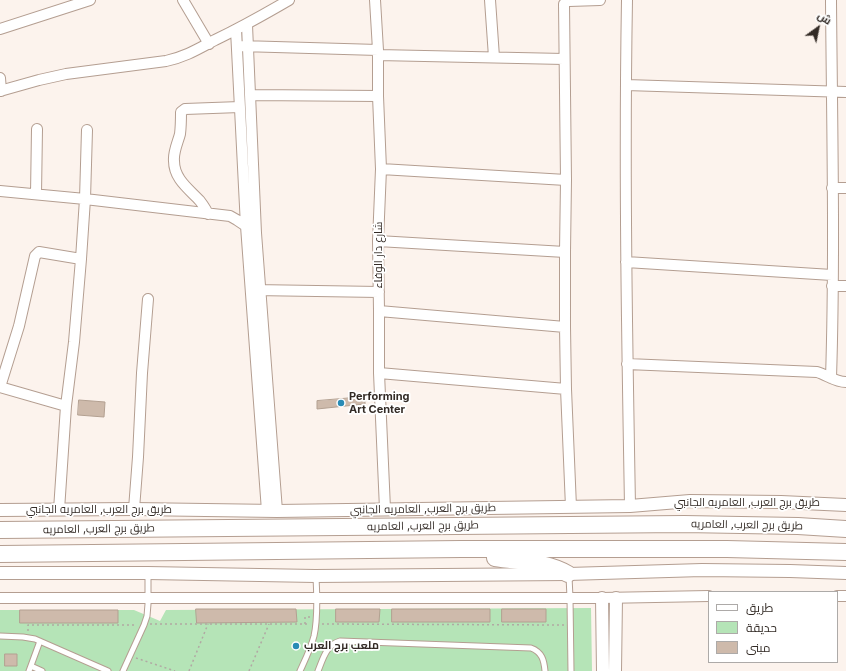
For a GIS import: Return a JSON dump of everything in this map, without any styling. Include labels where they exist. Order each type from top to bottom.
[{"type":"highway","name":"طريق برج العرب, العامريه","points":[[0,530],[684,524],[798,526],[846,529]]},
{"type":"highway","points":[[0,554],[727,549],[846,552]]},
{"type":"highway","points":[[461,550],[496,558],[546,565],[558,568],[568,574]]},
{"type":"street","points":[[0,29],[90,0]]},
{"type":"street","points":[[183,0],[208,44]]},
{"type":"street","points":[[0,78],[1,91],[66,74],[166,61],[191,53],[246,25],[289,0]]},
{"type":"street","name":"شارع دار الوفاء","points":[[375,0],[381,169],[378,241],[379,373],[385,509]]},
{"type":"street","points":[[490,0],[494,57]]},
{"type":"street","points":[[571,506],[565,327],[566,180],[564,4],[570,1],[600,0]]},
{"type":"street","points":[[627,0],[626,262],[630,506]]},
{"type":"street","points":[[831,0],[831,378]]},
{"type":"street","points":[[246,25],[242,46],[240,107],[246,226],[255,290],[272,511]]},
{"type":"street","points":[[236,30],[242,46],[250,95],[256,234],[255,290]]},
{"type":"street","points":[[242,46],[564,59]]},
{"type":"street","points":[[626,85],[846,92]]},
{"type":"street","points":[[250,95],[378,96]]},
{"type":"street","points":[[208,214],[200,201],[184,185],[174,167],[174,154],[181,127],[181,112],[185,109],[240,107]]},
{"type":"street","points":[[36,194],[37,129]]},
{"type":"street","points":[[59,510],[66,406],[74,342],[81,259],[85,199],[87,130]]},
{"type":"street","points":[[381,169],[566,180]]},
{"type":"street","points":[[832,188],[846,188]]},
{"type":"street","points":[[0,191],[85,199],[230,216],[238,220],[256,234]]},
{"type":"street","points":[[378,241],[565,252]]},
{"type":"street","points":[[66,406],[0,387],[20,326],[35,256],[39,252],[81,259]]},
{"type":"street","points":[[626,262],[832,281],[846,286]]},
{"type":"street","points":[[255,290],[379,292]]},
{"type":"street","points":[[134,509],[141,380],[148,299]]},
{"type":"street","points":[[379,311],[565,327]]},
{"type":"street","points":[[627,364],[816,372],[836,380],[846,382]]},
{"type":"street","points":[[379,373],[566,389]]},
{"type":"street","name":"طريق برج العرب, العامريه الجانبي","points":[[0,510],[134,509],[272,511],[630,506],[690,501],[781,502],[846,505]]},
{"type":"street","points":[[0,573],[148,573],[316,576],[568,574],[702,570],[846,573]]},
{"type":"street","points":[[0,598],[616,598],[708,596]]},
{"type":"street","points":[[602,598],[603,671]]},
{"type":"street","points":[[615,671],[616,598]]},
{"type":"lane","points":[[123,671],[144,625],[148,610],[148,573]]},
{"type":"lane","points":[[568,574],[570,598],[570,671]]},
{"type":"lane","points":[[300,671],[312,644],[316,624],[316,576]]},
{"type":"lane","points":[[0,636],[17,636],[40,641],[108,671]]},
{"type":"lane","points":[[40,641],[30,669],[42,671]]},
{"type":"lane","points":[[318,671],[328,649],[332,644],[340,642],[531,648],[535,649],[542,656],[545,664],[545,671]]},
{"type":"path","points":[[305,624],[305,617],[316,616]]},
{"type":"path","points":[[189,671],[208,624]]},
{"type":"path","points":[[249,671],[269,624]]},
{"type":"path","points":[[28,638],[28,625],[570,625]]},
{"type":"path","points":[[130,656],[175,671]]},
{"type":"green space","name":"ملعب برج العرب","points":[[591,608],[592,671],[0,671],[0,610],[134,610],[160,621],[166,610]]},
{"type":"building","name":"Performing Art Center","points":[[365,397],[365,404],[317,409],[317,401]]},
{"type":"building","points":[[79,400],[105,402],[104,417],[78,415]]},
{"type":"building","points":[[196,609],[296,609],[297,622],[197,623]]},
{"type":"building","points":[[336,609],[380,609],[379,622],[336,622]]},
{"type":"building","points":[[392,609],[490,609],[490,622],[392,622]]},
{"type":"building","points":[[502,609],[546,609],[546,622],[502,622]]},
{"type":"building","points":[[20,610],[118,610],[118,623],[20,623]]},
{"type":"building","points":[[5,654],[17,654],[17,666],[5,666]]},
{"type":"place","name":"Performing Art Center","points":[[341,403]]},
{"type":"place","name":"ملعب برج العرب","points":[[296,646]]}]
